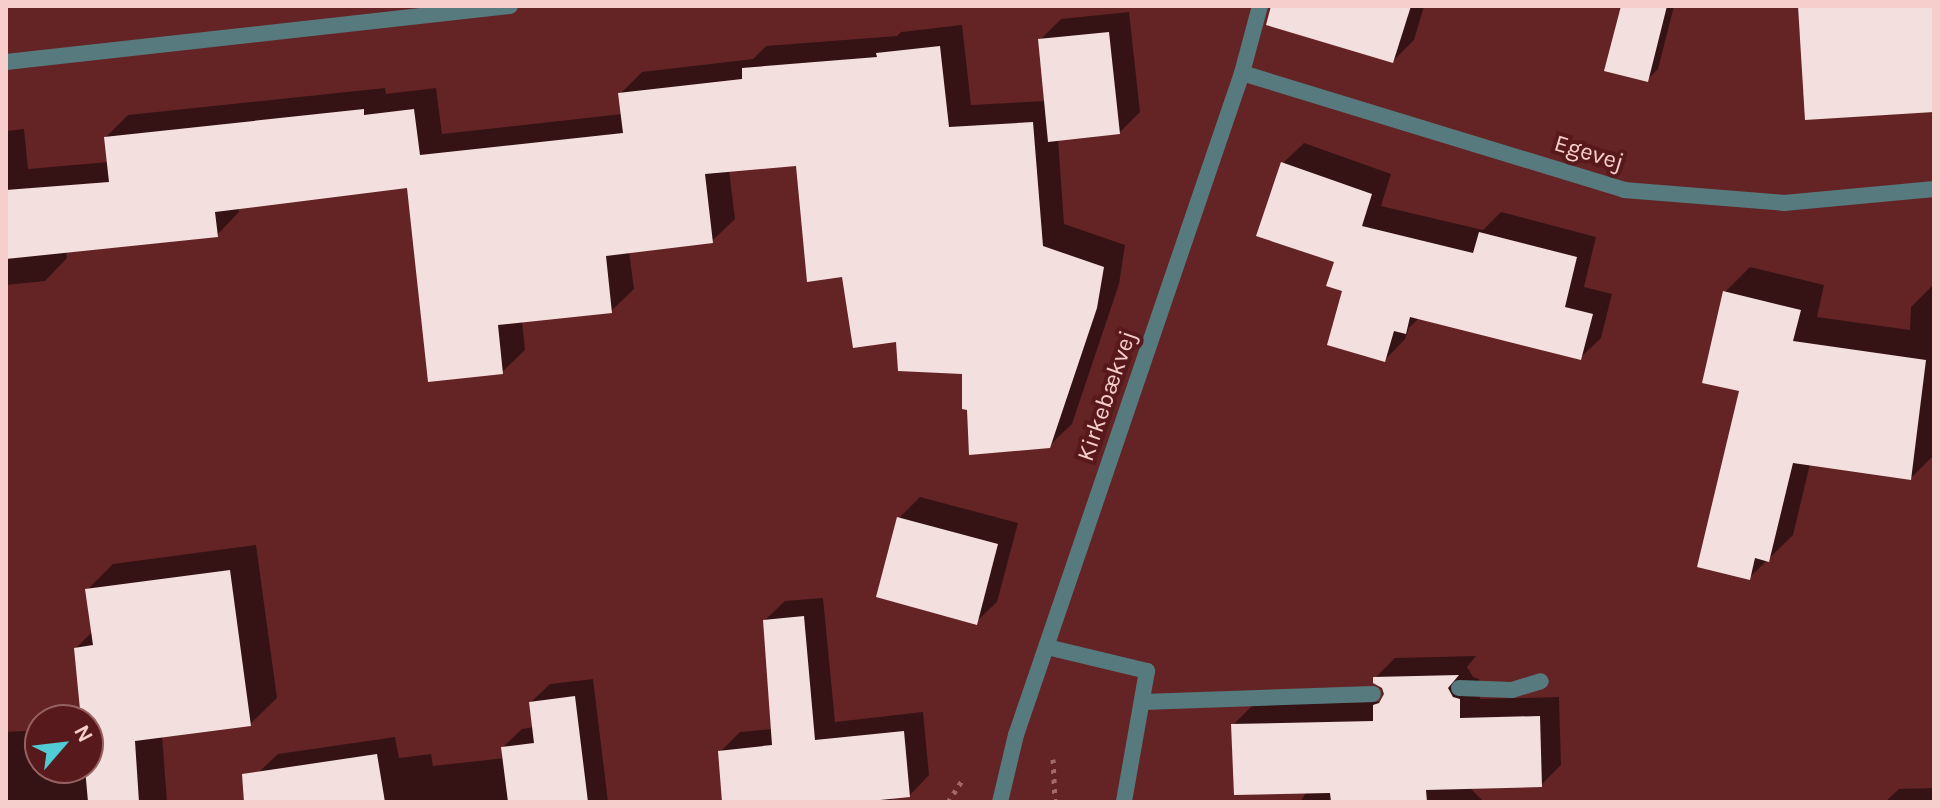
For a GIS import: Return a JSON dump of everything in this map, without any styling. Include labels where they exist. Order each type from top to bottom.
[{"type":"street","points":[[6,62],[510,6]]},
{"type":"street","name":"Kirkebækvej","points":[[1000,802],[1016,735],[1242,73],[1260,6]]},
{"type":"street","name":"Egevej","points":[[1242,73],[1624,190],[1784,203],[1934,189]]},
{"type":"street","points":[[1047,647],[1147,671],[1124,802]]},
{"type":"street","points":[[1459,688],[1512,690],[1541,681]]},
{"type":"street","points":[[1143,702],[1373,694]]},
{"type":"building","points":[[1271,6],[1411,6],[1393,63],[1266,25]]},
{"type":"building","points":[[1621,6],[1667,6],[1648,82],[1604,71]]},
{"type":"building","points":[[1798,6],[1934,6],[1934,112],[1805,120]]},
{"type":"building","points":[[1109,32],[1120,134],[1048,142],[1038,39]]},
{"type":"building","points":[[940,46],[949,127],[1033,122],[1043,246],[1104,267],[1097,308],[1050,448],[969,455],[967,410],[962,409],[962,374],[898,371],[896,342],[853,348],[842,277],[807,282],[796,166],[705,174],[713,243],[606,256],[612,313],[498,325],[503,374],[428,382],[407,188],[215,212],[218,237],[6,259],[6,190],[109,182],[104,137],[364,109],[364,115],[414,109],[420,155],[623,133],[618,93],[742,79],[742,68],[877,57],[876,53]]},
{"type":"building","points":[[1281,162],[1372,194],[1362,226],[1473,253],[1479,232],[1577,257],[1565,307],[1593,314],[1581,360],[1410,317],[1406,334],[1394,331],[1385,362],[1327,345],[1342,291],[1326,286],[1334,262],[1256,236]]},
{"type":"building","points":[[1723,291],[1801,310],[1793,341],[1926,360],[1911,480],[1793,463],[1769,562],[1755,558],[1750,580],[1697,567],[1739,391],[1702,383]]},
{"type":"building","points":[[897,517],[998,544],[977,625],[876,597]]},
{"type":"building","points":[[230,570],[251,726],[135,741],[139,802],[88,802],[86,784],[104,784],[104,704],[79,704],[74,648],[93,645],[85,589]]},
{"type":"building","points":[[804,616],[815,740],[904,731],[910,797],[860,802],[722,802],[718,751],[772,745],[763,620]]},
{"type":"building","points":[[1459,675],[1448,688],[1453,697],[1460,699],[1460,718],[1540,716],[1542,787],[1426,790],[1427,802],[1331,802],[1330,793],[1234,795],[1231,724],[1373,721],[1373,705],[1379,703],[1384,694],[1382,688],[1373,683],[1373,677]]},
{"type":"building","points":[[575,696],[588,802],[508,802],[501,747],[534,743],[529,702]]},
{"type":"building","points":[[377,754],[385,802],[244,802],[242,774]]}]
